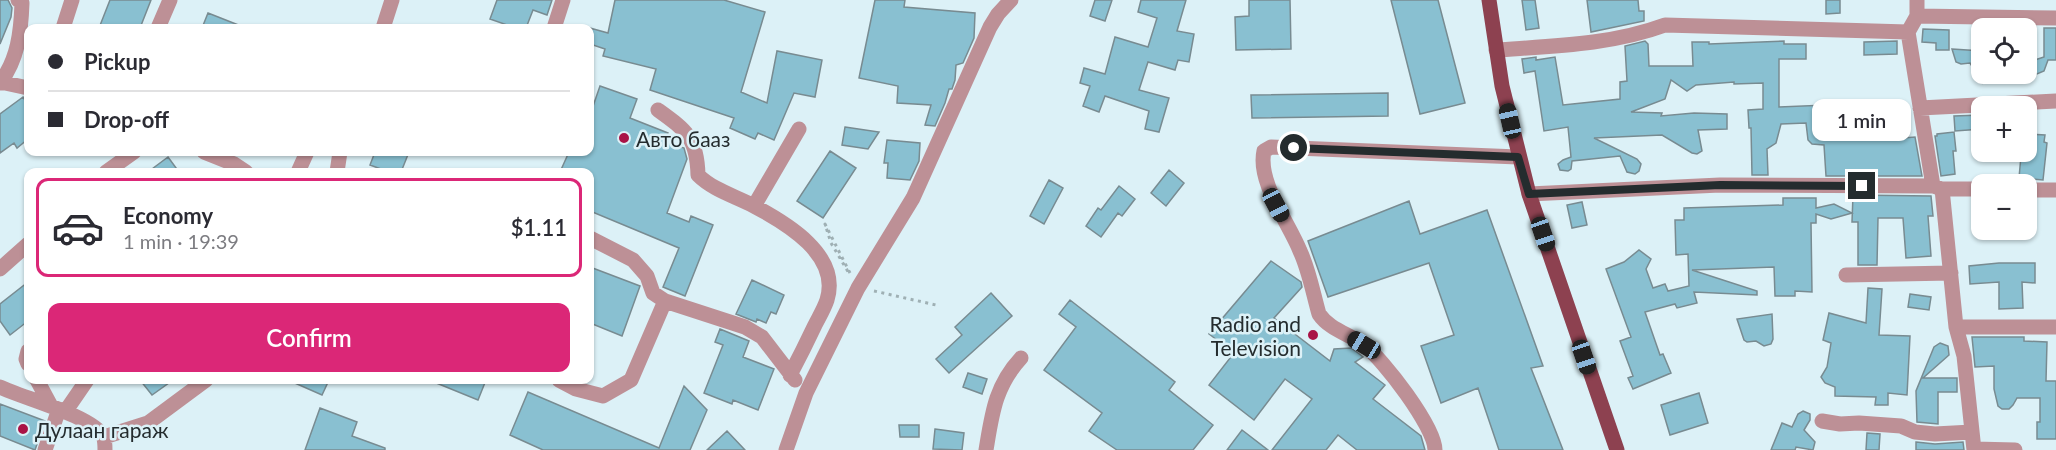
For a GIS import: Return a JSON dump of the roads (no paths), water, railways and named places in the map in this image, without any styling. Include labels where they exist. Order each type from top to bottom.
[{"type":"main road","points":[[1489,0],[1496,50],[1518,157],[1617,450]]},
{"type":"street","points":[[18,0],[22,3],[20,35],[14,59],[1,82],[24,87]]},
{"type":"street","points":[[64,24],[72,0]]},
{"type":"street","points":[[160,24],[170,0]]},
{"type":"street","points":[[385,24],[392,0]]},
{"type":"street","points":[[555,24],[563,0]]},
{"type":"street","points":[[786,450],[806,393],[858,288],[913,198],[990,27],[1008,0]]},
{"type":"street","points":[[1917,0],[1917,16],[1908,32],[1920,108],[1938,188],[1951,273],[1956,327],[1964,356],[1974,450],[2015,450]]},
{"type":"street","points":[[1917,16],[2056,18]]},
{"type":"street","points":[[1496,50],[1561,46],[1637,35],[1665,25],[1908,32]]},
{"type":"street","points":[[1920,108],[2056,101]]},
{"type":"street","points":[[658,110],[684,129],[698,153],[698,175],[706,183],[791,227],[811,243],[826,270],[829,283],[828,299],[790,375]]},
{"type":"street","points":[[754,206],[799,129]]},
{"type":"street","points":[[1435,450],[1435,443],[1429,430],[1379,358],[1364,345],[1325,323],[1319,314],[1301,251],[1276,205],[1262,162],[1264,151],[1271,147],[1518,157]]},
{"type":"street","points":[[112,168],[128,156]]},
{"type":"street","points":[[214,156],[240,168]]},
{"type":"street","points":[[1529,194],[1720,185],[1971,189]]},
{"type":"street","points":[[2037,190],[2056,190]]},
{"type":"street","points":[[594,240],[633,260],[646,276],[653,293],[665,301],[745,327],[762,337],[806,393]]},
{"type":"street","points":[[0,269],[24,248]]},
{"type":"street","points":[[1846,274],[1951,273]]},
{"type":"street","points":[[567,384],[603,396],[631,380],[665,301]]},
{"type":"street","points":[[1956,327],[2056,327]]},
{"type":"street","points":[[986,450],[994,401],[1004,381],[1021,358]]},
{"type":"street","points":[[40,384],[58,409]]},
{"type":"street","points":[[45,450],[58,409],[83,384]]},
{"type":"street","points":[[3,386],[58,409],[95,428],[105,444],[148,423],[201,384]]},
{"type":"street","points":[[1822,421],[1840,424],[1866,423],[1901,426],[1915,432],[1935,434],[1972,432]]},
{"type":"place","name":"Авто бааз","points":[[624,138]]},
{"type":"place","name":"Radio and Television","points":[[1313,335]]},
{"type":"place","name":"Дулаан гараж","points":[[23,429]]}]
